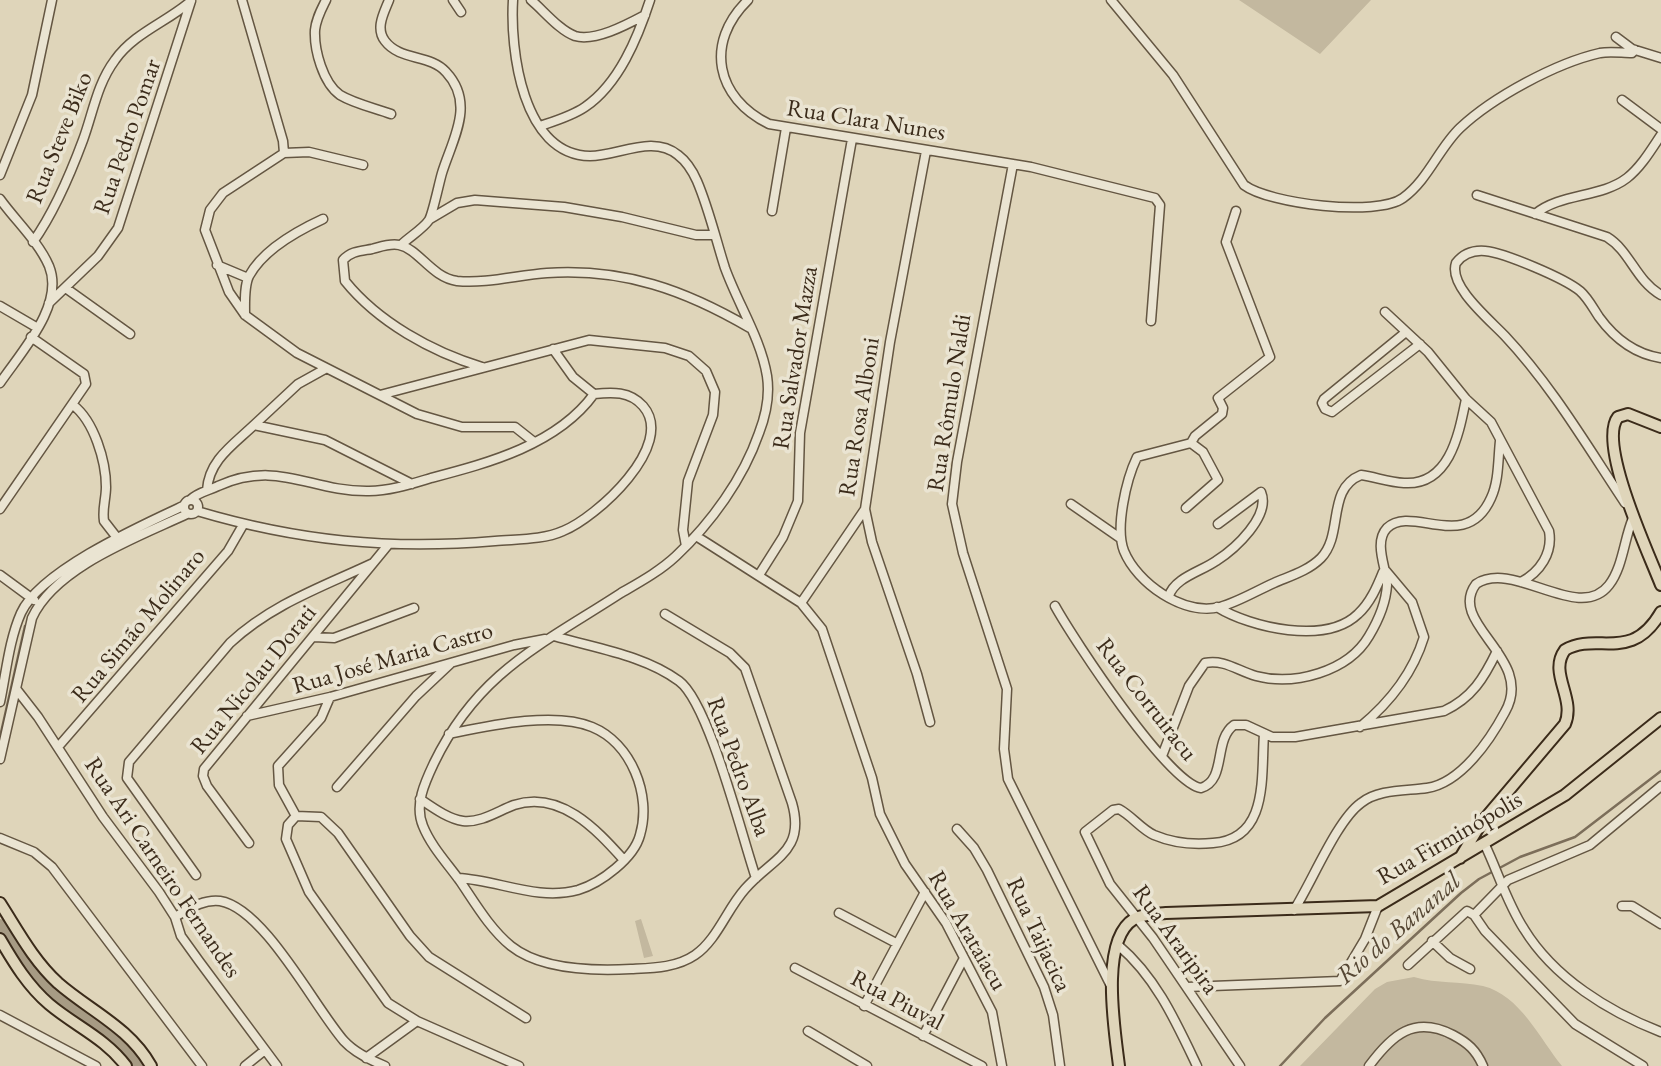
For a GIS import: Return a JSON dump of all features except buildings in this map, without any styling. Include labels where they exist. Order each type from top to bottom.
[{"type":"main road","points":[[1661,427],[1628,414],[1618,417],[1612,430],[1626,505],[1661,585]]},
{"type":"main road","points":[[1609,478],[1617,480],[1621,475]]},
{"type":"main road","points":[[1470,848],[1475,832],[1565,724],[1569,709],[1558,666],[1565,650],[1582,644],[1619,644],[1641,634],[1661,612]]},
{"type":"main road","name":"Rua Firminópolis","points":[[1137,917],[1166,913],[1378,906],[1459,860],[1470,848],[1486,848],[1573,789],[1661,718]]},
{"type":"main road","points":[[1475,832],[1486,848]]},
{"type":"main road","points":[[0,903],[32,956],[47,973],[117,1026],[151,1066]]},
{"type":"main road","points":[[1119,1066],[1110,984],[1118,945],[1126,925],[1137,917]]},
{"type":"main road","points":[[0,939],[18,969],[43,998],[92,1032],[126,1066]]},
{"type":"street","points":[[0,175],[33,95],[52,0]]},
{"type":"street","name":"Rua Steve Biko","points":[[33,242],[55,205],[107,71],[135,39],[191,0]]},
{"type":"street","name":"Rua Pedro Pomar","points":[[49,303],[67,289],[98,256],[118,228],[191,0]]},
{"type":"street","points":[[242,0],[284,153]]},
{"type":"street","points":[[326,0],[317,20],[315,37],[320,62],[332,86],[342,96],[391,114]]},
{"type":"street","points":[[389,0],[380,27],[386,43],[399,52],[440,66],[458,92],[461,122],[459,134],[443,171],[430,219]]},
{"type":"street","points":[[453,0],[461,12]]},
{"type":"street","points":[[513,0],[513,37],[522,88],[530,111],[540,126],[561,145],[582,155],[658,146],[677,154],[696,178],[766,372],[768,397],[764,419],[734,485],[696,536],[648,576],[488,683],[471,701],[449,734],[420,799],[419,815],[424,830],[502,937],[523,953],[554,963],[616,970],[662,967],[696,955],[756,878],[788,849],[794,839],[797,824],[767,724],[749,676],[740,662],[665,614]]},
{"type":"street","points":[[531,0],[569,32],[581,37],[617,27],[645,15]]},
{"type":"street","points":[[540,126],[580,110],[598,96],[635,41],[650,0]]},
{"type":"street","name":"Rua Clara Nunes","points":[[748,0],[736,15],[723,43],[721,65],[724,80],[733,98],[746,111],[769,124],[1013,164],[1150,196],[1160,205],[1152,321]]},
{"type":"street","points":[[1111,0],[1173,75],[1244,185],[1252,192],[1272,197],[1345,207],[1377,207],[1403,198],[1459,129],[1490,105],[1551,71],[1602,53],[1632,53],[1635,50]]},
{"type":"street","points":[[1616,37],[1635,50],[1661,58]]},
{"type":"street","points":[[1622,100],[1661,129]]},
{"type":"street","points":[[772,211],[786,128]]},
{"type":"street","points":[[1535,214],[1550,205],[1619,183],[1640,165],[1661,135]]},
{"type":"street","name":"Rua Salvador Mazza","points":[[759,575],[783,537],[798,501],[800,433],[852,139]]},
{"type":"street","name":"Rua Rosa Alboni","points":[[926,151],[890,342],[865,509],[872,542],[917,674],[930,722]]},
{"type":"street","points":[[363,165],[309,152],[284,153],[232,185],[210,210],[205,230],[229,292],[244,315],[297,353],[325,369],[439,423],[474,428],[514,427],[534,442]]},
{"type":"street","name":"Rua Rômulo Naldi","points":[[1013,164],[957,462],[952,503],[963,554],[1007,689],[1004,755],[1008,779],[1110,984]]},
{"type":"street","points":[[1477,195],[1614,241],[1643,280],[1661,295]]},
{"type":"street","points":[[0,201],[33,242],[50,271],[52,293],[31,337],[3,371],[0,383]]},
{"type":"street","points":[[482,367],[443,353],[401,328],[361,299],[345,281],[342,266],[352,252],[401,245],[430,219],[457,202],[475,201],[564,207],[622,216],[696,235],[715,235]]},
{"type":"street","points":[[1120,538],[1123,511],[1137,457],[1191,443],[1195,436],[1222,414],[1223,408],[1218,398],[1270,357],[1226,242],[1236,211]]},
{"type":"street","points":[[244,315],[248,278],[283,243],[323,219]]},
{"type":"street","points":[[401,245],[430,269],[452,280],[476,281],[550,272],[654,282],[686,294],[750,328]]},
{"type":"street","points":[[1626,505],[1532,367],[1467,296],[1455,278],[1456,263],[1469,253],[1486,251],[1571,285],[1586,297],[1601,319],[1623,342],[1645,355],[1661,358]]},
{"type":"street","points":[[217,265],[248,278]]},
{"type":"street","points":[[67,289],[130,334]]},
{"type":"street","points":[[0,306],[36,327]]},
{"type":"street","points":[[1385,312],[1420,345],[1465,399],[1491,422],[1550,539],[1546,559],[1535,573],[1521,582]]},
{"type":"street","points":[[1406,332],[1324,399],[1322,403],[1325,410],[1332,412],[1420,345]]},
{"type":"street","points":[[0,509],[86,384],[84,374],[31,337]]},
{"type":"street","points":[[380,395],[589,340],[665,348],[689,356],[710,377],[715,402],[688,481],[683,530],[686,546]]},
{"type":"street","points":[[0,697],[4,661],[20,616],[31,597],[53,576],[118,539],[191,507],[243,525],[300,537],[388,545],[548,536],[591,516],[636,468],[645,452],[650,426],[647,411],[630,396],[594,394],[573,377],[553,349]]},
{"type":"street","points":[[0,759],[32,618],[39,603],[60,581],[80,568],[191,507],[205,491],[215,463],[298,384],[325,369]]},
{"type":"street","points":[[205,491],[258,474],[367,492],[412,484],[491,461],[534,442],[574,415],[594,394]]},
{"type":"street","points":[[1217,607],[1307,569],[1320,558],[1334,535],[1340,495],[1354,477],[1360,475],[1414,482],[1439,470],[1449,457],[1458,435],[1465,399]]},
{"type":"street","points":[[73,405],[87,420],[96,444],[106,482],[104,521],[118,539]]},
{"type":"street","points":[[254,425],[325,440],[412,484]]},
{"type":"street","points":[[1162,756],[1189,686],[1205,663],[1215,661],[1262,677],[1299,677],[1330,669],[1349,657],[1366,641],[1377,621],[1387,585],[1382,542],[1384,532],[1391,525],[1409,523],[1459,526],[1482,512],[1494,489],[1500,441]]},
{"type":"street","points":[[1186,508],[1218,480],[1203,452],[1191,443]]},
{"type":"street","points":[[1169,596],[1176,585],[1217,561],[1245,535],[1262,506],[1261,492],[1218,524]]},
{"type":"street","points":[[1071,504],[1120,538],[1136,571],[1152,587],[1195,606],[1217,607],[1244,620],[1279,629],[1299,631],[1333,626],[1350,620],[1364,607],[1384,569]]},
{"type":"street","points":[[801,603],[865,509]]},
{"type":"street","points":[[1294,910],[1341,823],[1361,802],[1370,797],[1431,788],[1443,783],[1477,752],[1500,722],[1512,696],[1510,669],[1476,620],[1469,598],[1476,584],[1503,577],[1571,596],[1593,597],[1609,585],[1633,518]]},
{"type":"street","name":"Rua Simão Molinaro","points":[[58,747],[228,551],[243,525]]},
{"type":"street","points":[[1624,547],[1639,531]]},
{"type":"street","name":"Rua Arataiacu","points":[[696,536],[801,603],[822,629],[884,821],[899,853],[946,923],[995,1018],[1002,1066]]},
{"type":"street","name":"Rua Nicolau Dorati","points":[[249,843],[215,799],[203,776],[210,760],[388,545]]},
{"type":"street","points":[[196,876],[127,778],[129,762],[230,643],[247,628],[292,599],[373,563]]},
{"type":"street","points":[[1357,729],[1379,711],[1401,682],[1424,637],[1412,602],[1384,569]]},
{"type":"street","points":[[0,575],[39,603]]},
{"type":"street","name":"Rua Corruiracu","points":[[1055,606],[1112,692],[1162,756],[1195,788],[1206,787],[1216,774],[1223,739],[1231,726],[1246,725],[1264,734]]},
{"type":"street","points":[[314,637],[334,638],[414,608]]},
{"type":"street","points":[[20,616],[32,618]]},
{"type":"street","name":"Rua José Maria Castro","points":[[247,716],[330,697],[514,645],[552,638]]},
{"type":"street","name":"Rua Pedro Alba","points":[[552,638],[641,662],[664,672],[687,689],[698,704],[711,736],[756,878]]},
{"type":"street","points":[[1264,734],[1272,737],[1295,737],[1357,729],[1456,706],[1479,685],[1497,651]]},
{"type":"street","points":[[337,787],[416,696],[452,662]]},
{"type":"street","name":"Rua Ari Carneiro Fernandes","points":[[17,690],[103,817],[144,869],[175,917],[188,946],[277,1066]]},
{"type":"street","points":[[296,816],[279,785],[278,766],[321,719],[330,697]]},
{"type":"street","points":[[449,734],[518,722],[557,721],[583,724],[609,737],[631,764],[641,796],[640,837],[623,859],[601,879],[568,892],[537,893],[487,880],[457,878]]},
{"type":"street","name":"Rua Araripira","points":[[1240,1066],[1137,917],[1110,884],[1084,832],[1112,810],[1123,811],[1148,832],[1172,841],[1204,844],[1239,838],[1250,827],[1256,811],[1264,734]]},
{"type":"street","points":[[1474,915],[1500,880],[1590,845],[1661,786]]},
{"type":"street","points":[[420,799],[463,821],[476,820],[523,803],[563,808],[580,816],[623,859]]},
{"type":"street","points":[[296,816],[321,817],[338,832],[410,936],[429,957],[526,1018]]},
{"type":"street","points":[[296,816],[288,825],[286,839],[309,892],[388,1003],[397,1012],[519,1066]]},
{"type":"street","name":"Rua Taijacica","points":[[957,829],[974,848],[987,870],[1044,987],[1053,1015],[1060,1066]]},
{"type":"street","points":[[0,838],[34,852],[52,867],[202,1066]]},
{"type":"street","points":[[1486,848],[1525,932],[1561,971],[1605,1005],[1661,1032]]},
{"type":"street","points":[[864,1006],[925,892]]},
{"type":"street","points":[[175,917],[209,901],[229,904],[243,911],[275,947],[345,1043],[366,1058],[385,1066]]},
{"type":"street","points":[[1187,987],[1340,981],[1365,939],[1378,906]]},
{"type":"street","points":[[1622,906],[1632,906],[1661,924]]},
{"type":"street","points":[[1408,965],[1465,912],[1474,915],[1485,931],[1575,1024],[1643,1066]]},
{"type":"street","points":[[839,913],[896,943]]},
{"type":"street","points":[[1432,941],[1450,958],[1470,969]]},
{"type":"street","points":[[1118,945],[1139,964],[1160,993],[1197,1066]]},
{"type":"street","points":[[923,1036],[964,958]]},
{"type":"street","name":"Rua Piuval","points":[[795,968],[982,1066]]},
{"type":"street","points":[[0,1015],[96,1066]]},
{"type":"street","points":[[366,1058],[417,1021]]},
{"type":"street","points":[[1369,1066],[1403,1031],[1419,1025],[1438,1027],[1469,1044],[1483,1066]]},
{"type":"street","points":[[808,1031],[866,1066]]},
{"type":"street","points":[[245,1066],[265,1051]]},
{"type":"shaded area","points":[[1239,0],[1371,0],[1320,54]]},
{"type":"shaded area","points":[[641,919],[653,956],[644,958],[635,921]]},
{"type":"shaded area","points":[[1414,977],[1483,986],[1508,998],[1528,1019],[1562,1066],[1300,1066],[1375,989],[1387,982]]},
{"type":"waterway","points":[[0,737],[25,626]]},
{"type":"waterway","name":"Rio do Bananal","points":[[1280,1066],[1325,1018],[1479,879],[1520,857],[1575,837],[1661,771]]},
{"type":"waterway","points":[[0,926],[36,980],[106,1030],[139,1066]]}]
